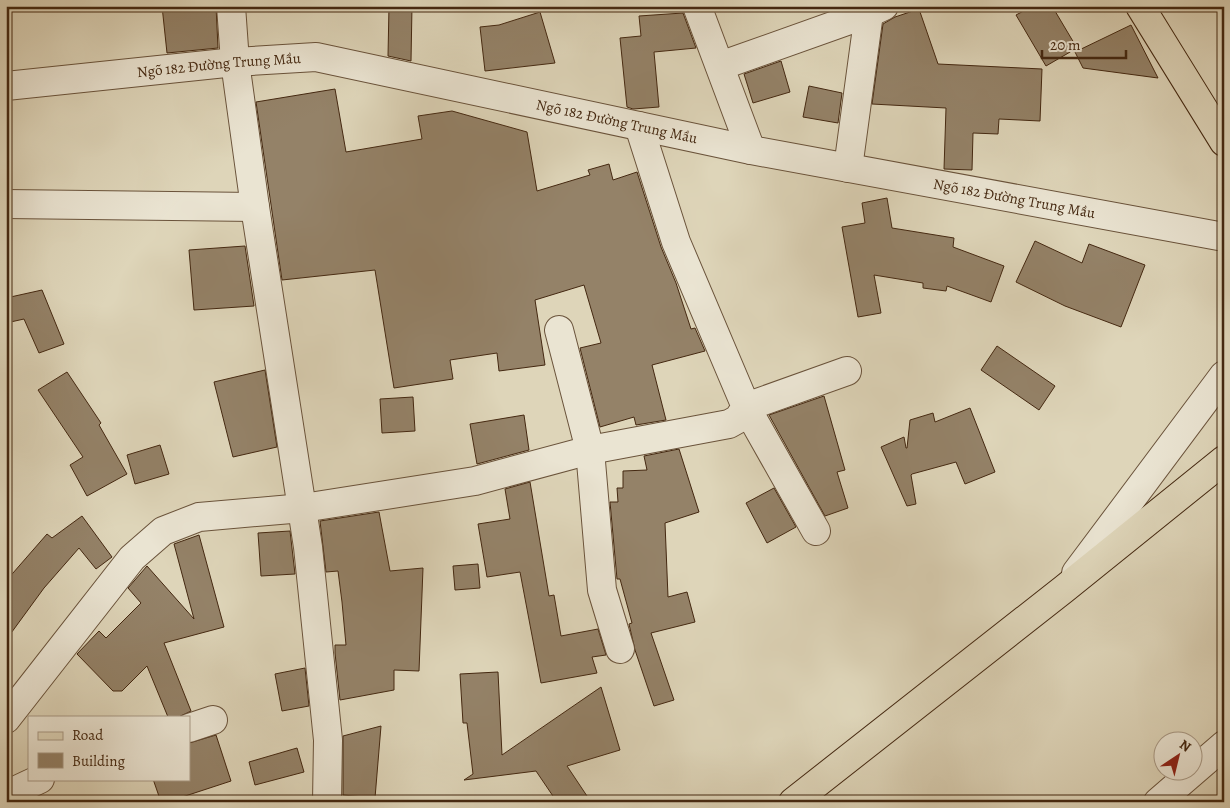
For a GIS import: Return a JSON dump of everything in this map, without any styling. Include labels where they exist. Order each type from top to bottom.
[{"type":"main road","points":[[1140,6],[1224,142]]},
{"type":"main road","points":[[793,802],[1064,589],[1224,460]]},
{"type":"street","points":[[231,6],[235,62],[254,207],[303,508],[328,740],[327,802]]},
{"type":"street","points":[[697,6],[751,150]]},
{"type":"street","points":[[720,66],[877,10]]},
{"type":"street","points":[[848,168],[877,10]]},
{"type":"street","name":"Ngõ 182 Đường Trung Mầu","points":[[6,86],[235,62],[316,57],[751,150],[1224,237]]},
{"type":"street","points":[[639,126],[676,242],[746,407],[816,531]]},
{"type":"street","points":[[6,204],[254,207]]},
{"type":"street","points":[[559,330],[590,450],[602,590],[620,649]]},
{"type":"street","points":[[6,719],[132,558],[163,530],[199,517],[303,508],[475,481],[590,450],[729,424],[738,418],[746,407],[847,371]]},
{"type":"street","points":[[1064,589],[1224,375]]},
{"type":"street","points":[[1158,802],[1224,745]]},
{"type":"street","points":[[6,795],[38,780]]},
{"type":"building","points":[[162,6],[216,6],[218,48],[167,53]]},
{"type":"building","points":[[389,6],[412,6],[411,61],[388,56]]},
{"type":"building","points":[[1033,6],[1052,6],[1077,48],[1046,66],[1016,15]]},
{"type":"building","points":[[919,9],[938,64],[1042,69],[1040,121],[999,119],[998,134],[973,133],[972,170],[944,169],[946,108],[872,104],[883,24],[895,17]]},
{"type":"building","points":[[540,12],[555,63],[485,71],[480,27],[499,25]]},
{"type":"building","points":[[683,13],[696,48],[654,52],[659,107],[633,109],[627,107],[620,38],[641,36],[639,16]]},
{"type":"building","points":[[1131,25],[1158,78],[1083,68],[1075,52]]},
{"type":"building","points":[[781,61],[790,92],[753,103],[744,74]]},
{"type":"building","points":[[809,86],[842,93],[838,123],[803,117]]},
{"type":"building","points":[[335,89],[346,152],[422,139],[418,116],[452,111],[527,132],[537,191],[590,175],[588,170],[609,164],[613,180],[637,172],[661,247],[676,283],[691,329],[695,328],[705,351],[652,365],[666,420],[636,425],[634,417],[600,427],[580,348],[601,343],[584,285],[535,300],[545,365],[499,371],[497,353],[450,360],[453,379],[394,388],[375,270],[282,280],[256,102]]},
{"type":"building","points":[[887,198],[892,228],[954,238],[953,247],[1004,266],[991,302],[947,286],[946,291],[923,288],[923,283],[874,275],[881,313],[858,317],[842,227],[865,223],[862,203]]},
{"type":"building","points":[[1035,241],[1082,263],[1089,244],[1145,265],[1121,327],[1065,306],[1016,282]]},
{"type":"building","points":[[245,246],[254,306],[194,310],[189,250]]},
{"type":"building","points":[[42,290],[64,344],[39,353],[24,319],[6,323],[6,298]]},
{"type":"building","points":[[997,346],[1055,386],[1039,410],[981,370]]},
{"type":"building","points":[[265,370],[277,447],[233,457],[214,382]]},
{"type":"building","points":[[67,372],[101,423],[99,425],[127,474],[87,496],[70,465],[83,457],[38,390]]},
{"type":"building","points":[[824,396],[845,470],[837,472],[848,508],[825,516],[769,415]]},
{"type":"building","points":[[413,397],[415,431],[382,433],[380,399]]},
{"type":"building","points":[[970,408],[995,472],[965,484],[956,462],[912,474],[916,504],[907,506],[881,447],[904,437],[907,448],[910,420],[933,413],[935,422]]},
{"type":"building","points":[[524,415],[529,450],[477,464],[470,424]]},
{"type":"building","points":[[160,445],[169,474],[135,484],[127,455]]},
{"type":"building","points":[[679,449],[699,512],[665,523],[668,597],[687,592],[695,622],[651,633],[674,700],[654,706],[635,650],[629,624],[632,623],[620,579],[617,579],[610,502],[618,502],[617,488],[623,488],[623,471],[647,470],[644,456]]},
{"type":"building","points":[[530,482],[549,596],[554,595],[561,636],[598,629],[606,655],[592,657],[597,673],[541,683],[520,572],[487,577],[478,524],[510,519],[505,489]]},
{"type":"building","points":[[774,488],[796,527],[767,543],[746,503]]},
{"type":"building","points":[[379,512],[390,571],[423,568],[419,671],[394,670],[394,690],[340,700],[335,645],[346,645],[342,602],[338,571],[326,572],[320,521]]},
{"type":"building","points":[[82,516],[112,557],[96,569],[79,548],[44,588],[6,640],[6,581],[47,534],[52,538]]},
{"type":"building","points":[[290,531],[295,574],[261,576],[258,533]]},
{"type":"building","points":[[199,535],[224,627],[164,643],[191,711],[181,716],[168,716],[147,666],[122,691],[113,691],[77,654],[99,631],[106,638],[141,603],[128,588],[147,566],[194,619],[174,544]]},
{"type":"building","points":[[478,564],[480,588],[455,590],[453,566]]},
{"type":"building","points":[[305,668],[309,706],[282,711],[275,674]]},
{"type":"building","points":[[498,672],[502,755],[601,687],[620,750],[567,766],[591,802],[557,802],[536,771],[464,780],[473,774],[467,723],[463,723],[460,674]]},
{"type":"building","points":[[381,726],[375,798],[343,795],[343,736]]},
{"type":"building","points":[[216,735],[231,781],[167,802],[161,802],[153,780],[190,780],[190,743]]},
{"type":"building","points":[[297,748],[304,772],[255,785],[249,762]]}]
